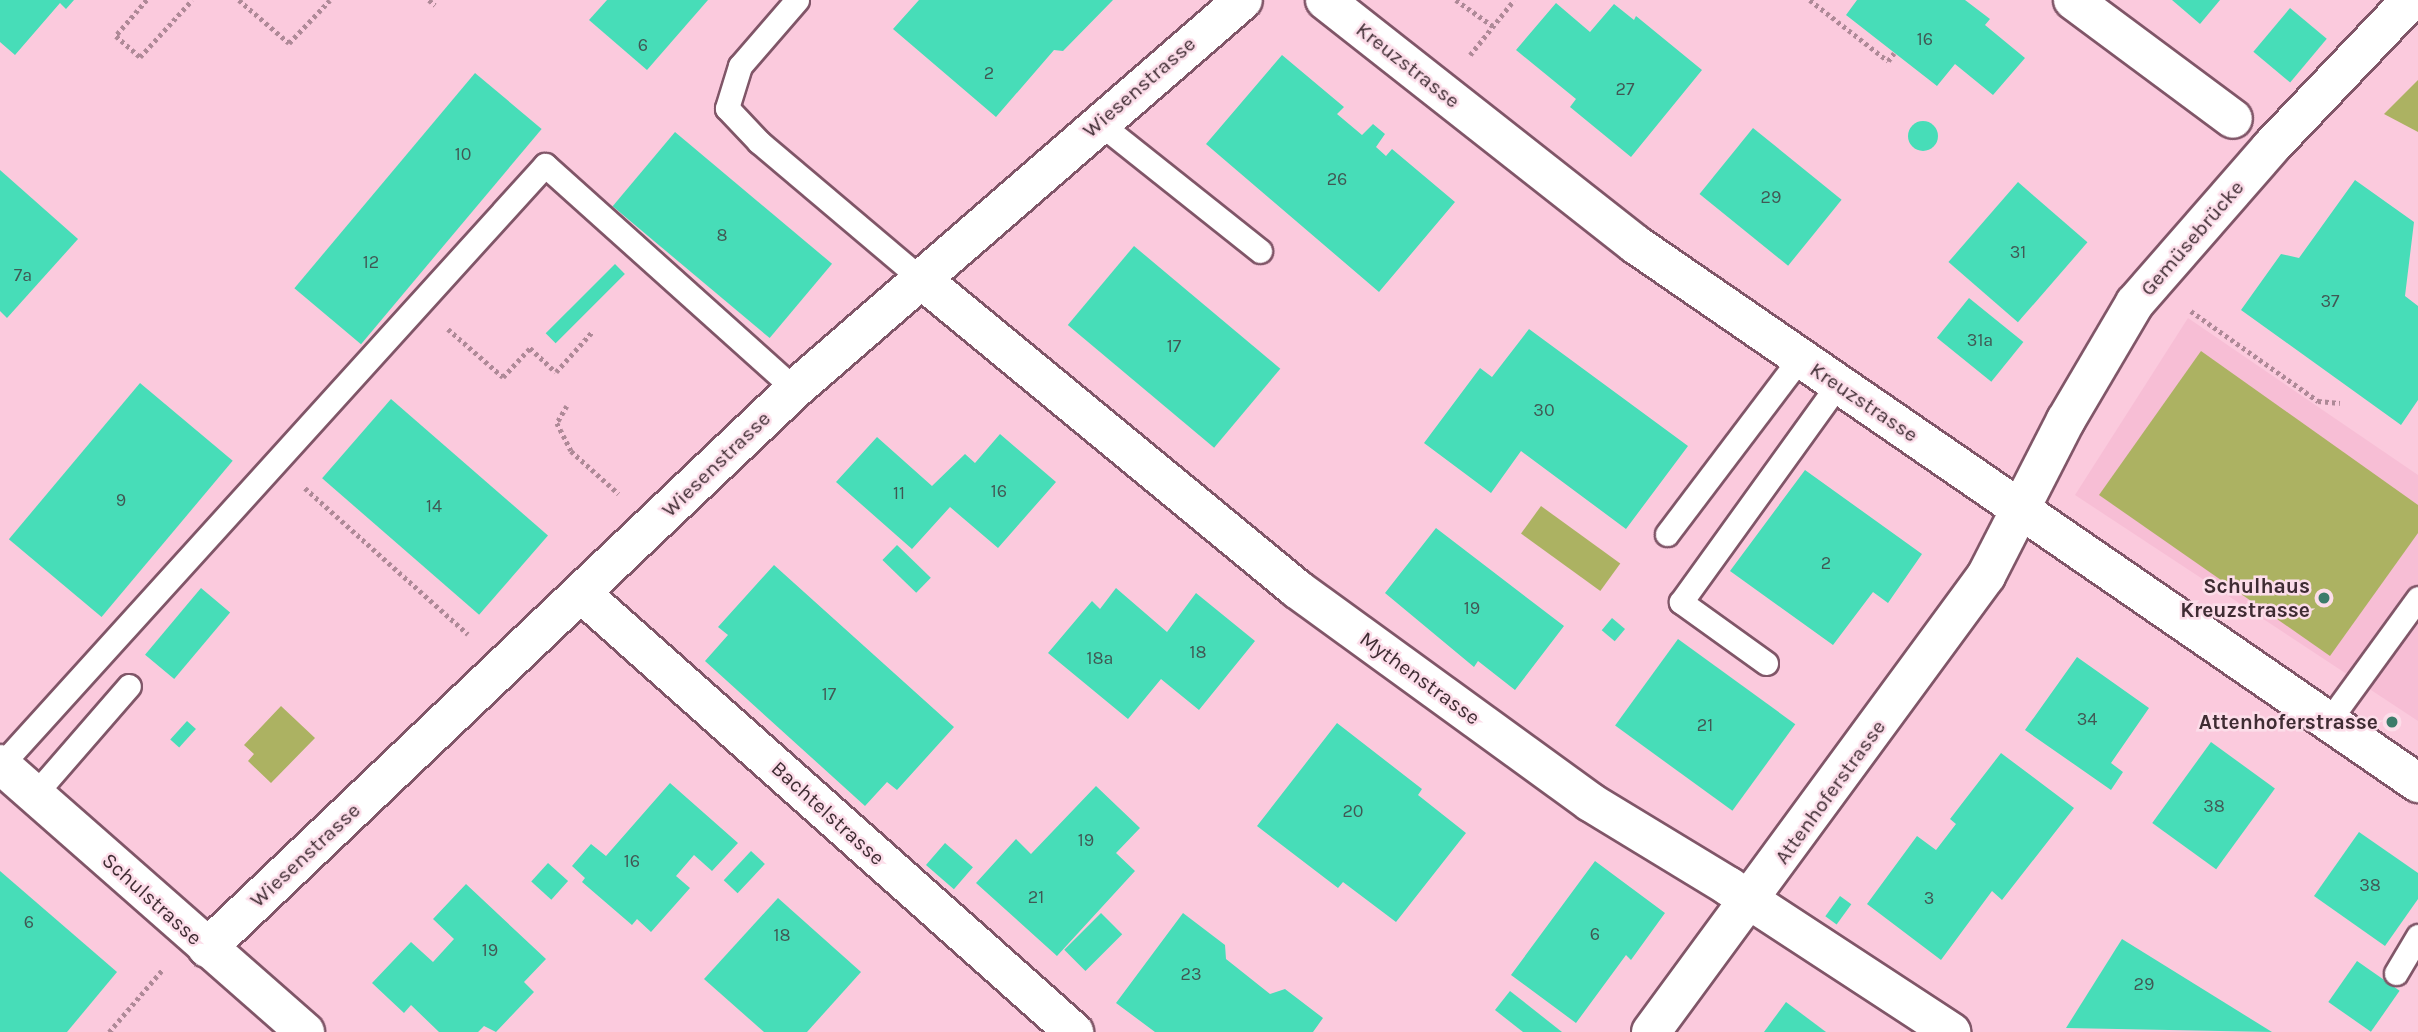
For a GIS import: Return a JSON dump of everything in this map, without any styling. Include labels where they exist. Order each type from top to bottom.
[{"type":"street","name":"Wiesenstrasse","points":[[207,948],[582,594],[794,389],[1098,122],[1242,0]]},
{"type":"street","name":"Kreuzstrasse","points":[[1325,0],[1635,244],[2418,783]]},
{"type":"street","points":[[2073,0],[2233,120]]},
{"type":"street","name":"Gemüsebrücke","points":[[2020,510],[2066,420],[2135,303],[2270,148],[2411,0]]},
{"type":"street","name":"Mythenstrasse","points":[[921,279],[1297,589],[1590,802],[1751,902],[1951,1032]]},
{"type":"street","name":"Attenhoferstrasse","points":[[1651,1032],[1751,902],[1986,576],[2020,510]]},
{"type":"street","name":"Bachtelstrasse","points":[[582,594],[1074,1032]]},
{"type":"street","name":"Schulstrasse","points":[[1,765],[305,1032]]},
{"type":"lane","points":[[797,0],[740,66],[727,108],[759,142],[921,279]]},
{"type":"lane","points":[[1098,122],[1260,251]]},
{"type":"lane","points":[[1,765],[545,165],[794,389]]},
{"type":"lane","points":[[1667,534],[1800,358]]},
{"type":"lane","points":[[1766,663],[1681,602],[1838,384]]},
{"type":"lane","points":[[2328,722],[2418,598]]},
{"type":"lane","points":[[35,794],[129,686]]},
{"type":"lane","points":[[2396,973],[2418,936]]},
{"type":"path","points":[[148,0],[116,36],[140,57],[192,0]]},
{"type":"path","points":[[239,0],[289,43],[330,0]]},
{"type":"path","points":[[429,0],[435,5]]},
{"type":"path","points":[[1456,0],[1493,26]]},
{"type":"path","points":[[1462,63],[1514,0]]},
{"type":"path","points":[[1810,0],[1888,61],[1894,53]]},
{"type":"path","points":[[2152,284],[2318,401],[2340,403]]},
{"type":"path","points":[[420,303],[503,377],[530,348],[556,372],[592,332]]},
{"type":"path","points":[[566,406],[557,423],[571,452],[653,525]]},
{"type":"path","points":[[276,461],[460,627]]},
{"type":"path","points":[[108,1032],[168,964]]},
{"type":"shaded area","name":"Schulhaus Kreuzstrasse","points":[[2188,318],[2418,475],[2418,721],[2075,495]]},
{"type":"green space","points":[[2418,80],[2418,132],[2384,114]]},
{"type":"green space","name":"Schulhaus Kreuzstrasse","points":[[2201,351],[2418,505],[2418,533],[2330,656],[2099,495]]},
{"type":"green space","points":[[1541,506],[1620,564],[1600,591],[1521,534]]},
{"type":"green space","points":[[281,706],[315,738],[271,783],[248,761],[254,754],[244,745]]},
{"type":"building","points":[[0,0],[74,0],[66,9],[60,3],[15,55],[0,42]]},
{"type":"building","points":[[607,0],[708,0],[647,70],[589,20]]},
{"type":"building","points":[[919,0],[1113,0],[1063,51],[1054,50],[996,117],[893,29]]},
{"type":"building","points":[[1857,0],[1965,0],[1990,19],[1985,25],[2025,58],[1993,95],[1955,64],[1937,86],[1846,15]]},
{"type":"building","points":[[2172,0],[2220,0],[2200,24]]},
{"type":"building","points":[[1556,3],[1590,32],[1614,4],[1634,20],[1636,16],[1702,70],[1631,157],[1570,107],[1576,99],[1516,50]]},
{"type":"building","points":[[2290,8],[2327,39],[2290,83],[2253,52]]},
{"type":"building","points":[[1282,55],[1344,107],[1337,114],[1362,135],[1373,124],[1385,134],[1376,147],[1386,156],[1392,149],[1455,202],[1379,292],[1206,144]]},
{"type":"building","points":[[475,73],[542,129],[361,344],[294,288]]},
{"type":"building","points":[[1923,121],[1934,125],[1938,136],[1934,147],[1923,151],[1912,147],[1908,136],[1912,125]]},
{"type":"building","points":[[1753,128],[1842,200],[1788,266],[1700,194]]},
{"type":"building","points":[[675,132],[832,264],[770,338],[613,206]]},
{"type":"building","points":[[0,170],[78,239],[7,318],[0,311]]},
{"type":"building","points":[[2355,180],[2414,222],[2405,296],[2418,306],[2418,400],[2401,425],[2241,310],[2281,254],[2299,258]]},
{"type":"building","points":[[2018,182],[2087,242],[2018,322],[1948,262]]},
{"type":"building","points":[[1134,246],[1280,369],[1214,448],[1068,325]]},
{"type":"building","points":[[615,264],[625,274],[556,343],[546,333]]},
{"type":"building","points":[[1969,298],[2023,342],[1991,382],[1937,338]]},
{"type":"building","points":[[1529,329],[1688,446],[1626,529],[1521,451],[1491,493],[1424,443],[1480,368],[1492,377]]},
{"type":"building","points":[[140,383],[233,461],[102,617],[9,539]]},
{"type":"building","points":[[391,399],[548,535],[479,615],[322,478]]},
{"type":"building","points":[[1000,434],[1056,482],[998,548],[950,507],[912,549],[836,482],[877,437],[932,486],[965,454],[975,463]]},
{"type":"building","points":[[1805,470],[1922,554],[1888,603],[1873,592],[1833,645],[1730,571]]},
{"type":"building","points":[[1436,528],[1564,626],[1515,690],[1478,661],[1474,667],[1385,593]]},
{"type":"building","points":[[897,545],[931,578],[916,593],[882,560]]},
{"type":"building","points":[[774,565],[954,727],[897,790],[887,782],[865,806],[705,661],[728,635],[718,627]]},
{"type":"building","points":[[201,588],[230,612],[174,679],[145,655]]},
{"type":"building","points":[[1116,588],[1167,632],[1196,593],[1255,641],[1199,710],[1161,679],[1128,719],[1048,653],[1092,601],[1100,609]]},
{"type":"building","points":[[1612,618],[1625,629],[1615,641],[1602,630]]},
{"type":"building","points":[[1678,639],[1795,724],[1732,811],[1615,726]]},
{"type":"building","points":[[2077,657],[2149,708],[2111,763],[2123,772],[2111,790],[2025,730]]},
{"type":"building","points":[[187,721],[196,729],[179,748],[170,740]]},
{"type":"building","points":[[1337,723],[1422,789],[1418,795],[1466,833],[1396,922],[1343,882],[1338,888],[1257,826]]},
{"type":"building","points":[[2211,742],[2275,788],[2216,869],[2152,823]]},
{"type":"building","points":[[2001,753],[2074,808],[2002,900],[1992,891],[1941,960],[1867,904],[1917,836],[1936,850],[1956,824],[1950,819]]},
{"type":"building","points":[[670,783],[738,843],[712,871],[694,855],[676,876],[690,888],[651,932],[637,919],[632,925],[582,882],[585,878],[572,866],[591,844],[606,856]]},
{"type":"building","points":[[1096,786],[1140,828],[1116,853],[1135,871],[1057,956],[976,883],[1016,839],[1031,854]]},
{"type":"building","points":[[2359,832],[2418,873],[2418,899],[2385,946],[2314,896]]},
{"type":"building","points":[[945,843],[973,867],[954,889],[926,865]]},
{"type":"building","points":[[751,851],[765,864],[738,893],[724,880]]},
{"type":"building","points":[[1595,861],[1665,913],[1631,960],[1626,955],[1576,1023],[1511,975]]},
{"type":"building","points":[[548,863],[568,881],[551,900],[531,882]]},
{"type":"building","points":[[0,871],[117,972],[67,1032],[0,1032]]},
{"type":"building","points":[[466,884],[546,959],[524,982],[534,992],[496,1032],[484,1026],[478,1032],[439,1032],[411,1005],[404,1013],[372,983],[411,942],[433,962],[454,939],[433,919]]},
{"type":"building","points":[[1840,896],[1851,904],[1837,924],[1825,916]]},
{"type":"building","points":[[778,898],[861,972],[807,1032],[764,1032],[704,979]]},
{"type":"building","points":[[1101,913],[1122,934],[1085,971],[1064,950]]},
{"type":"building","points":[[1183,913],[1225,945],[1226,959],[1270,994],[1285,989],[1323,1018],[1313,1032],[1155,1032],[1116,1003]]},
{"type":"building","points":[[2122,939],[2272,1032],[2066,1028]]},
{"type":"building","points":[[2357,961],[2400,991],[2371,1032],[2328,1002]]},
{"type":"building","points":[[1510,991],[1562,1032],[1523,1032],[1495,1010]]},
{"type":"building","points":[[1786,1002],[1826,1032],[1764,1032]]},
{"type":"place","name":"Schulhaus Kreuzstrasse","points":[[2324,598]]},
{"type":"place","name":"Attenhoferstrasse","points":[[2392,722]]}]
